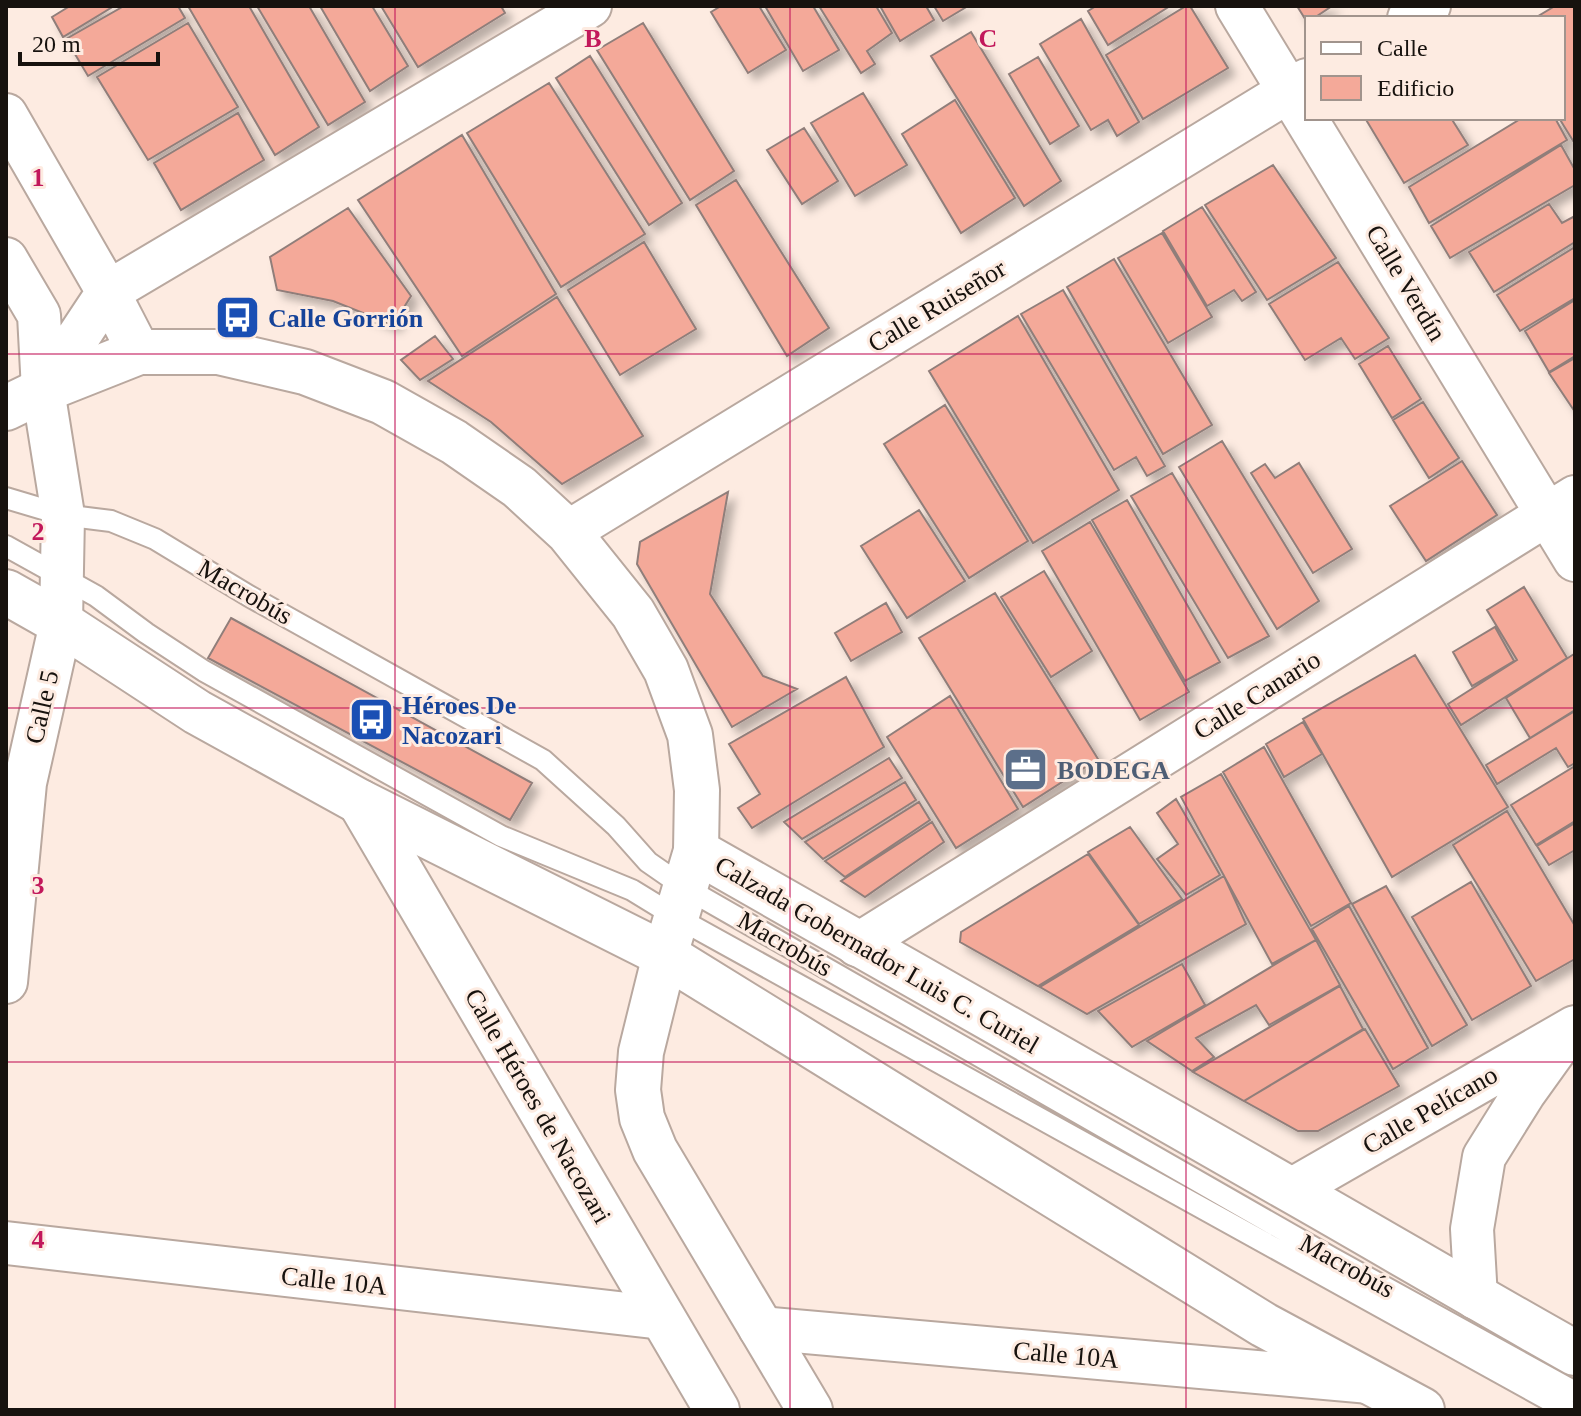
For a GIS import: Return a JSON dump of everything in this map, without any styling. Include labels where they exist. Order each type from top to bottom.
[{"type":"main road","name":"Calzada Gobernador Luis C. Curiel","points":[[25,399],[139,352],[219,352],[305,372],[383,402],[454,442],[519,487],[568,532],[633,613],[666,670],[690,735],[697,790],[680,902]]},
{"type":"main road","name":"Calzada Gobernador Luis C. Curiel","points":[[6,592],[61,623],[197,712],[360,802],[680,902],[857,945],[1575,1353]]},
{"type":"main road","name":"Calle Héroes de Nacozari","points":[[360,802],[717,1410]]},
{"type":"main road","name":"Calzada Gobernador Luis C. Curiel","points":[[680,902],[1264,1325],[1422,1410]]},
{"type":"main road","points":[[680,902],[641,1052],[638,1090],[642,1118],[655,1150],[810,1410]]},
{"type":"street","points":[[25,399],[108,292],[590,6]]},
{"type":"street","name":"Calle Verdín","points":[[1237,6],[1298,86]]},
{"type":"street","name":"Calle Ruiseñor","points":[[568,532],[1298,86]]},
{"type":"street","points":[[6,115],[139,352]]},
{"type":"street","name":"Calle Verdín","points":[[1319,120],[1561,506],[1575,560]]},
{"type":"street","points":[[6,259],[39,315],[25,399]]},
{"type":"street","name":"Calle 5","points":[[6,982],[16,782],[61,623],[63,515],[25,399]]},
{"type":"street","name":"Calle Canario","points":[[857,945],[1561,506]]},
{"type":"street","name":"Calle Pelícano","points":[[1291,1190],[1572,1029]]},
{"type":"street","name":"Calle Pelícano","points":[[1476,1298],[1472,1229],[1484,1157],[1524,1093],[1572,1029]]},
{"type":"street","name":"Calle 10A","points":[[6,1243],[662,1318]]},
{"type":"street","name":"Calle 10A","points":[[760,1328],[1371,1382]]},
{"type":"lane","name":"Macrobús","points":[[6,498],[63,515],[111,521],[155,539],[249,596],[543,760],[616,826],[680,902],[1345,1289],[1567,1410]]},
{"type":"lane","name":"Macrobús","points":[[6,546],[96,596],[204,671],[501,836],[632,890],[680,902],[1575,1392]]},
{"type":"building","points":[[70,6],[114,6],[63,37],[52,17]]},
{"type":"building","points":[[124,6],[178,6],[185,18],[88,76],[66,39]]},
{"type":"building","points":[[188,6],[249,6],[319,127],[275,155]]},
{"type":"building","points":[[257,6],[309,6],[365,102],[328,125]]},
{"type":"building","points":[[320,6],[372,6],[408,66],[370,91]]},
{"type":"building","points":[[381,6],[501,6],[505,13],[418,67]]},
{"type":"building","points":[[721,6],[759,6],[786,50],[748,73],[711,12]]},
{"type":"building","points":[[765,6],[813,6],[839,50],[803,71]]},
{"type":"building","points":[[819,6],[876,6],[892,33],[867,51],[875,64],[861,73]]},
{"type":"building","points":[[880,6],[926,6],[934,20],[900,41]]},
{"type":"building","points":[[934,6],[968,6],[943,21]]},
{"type":"building","points":[[1096,6],[1170,6],[1108,45],[1088,11]]},
{"type":"building","points":[[1190,6],[1228,68],[1143,119],[1106,55]]},
{"type":"building","points":[[1297,6],[1332,6],[1317,16],[1305,16],[1305,19]]},
{"type":"building","points":[[1555,6],[1575,7],[1575,144],[1560,120],[1565,120],[1565,16],[1538,16]]},
{"type":"building","points":[[1081,19],[1139,122],[1117,136],[1108,120],[1091,130],[1040,44]]},
{"type":"building","points":[[188,23],[238,107],[148,160],[97,77]]},
{"type":"building","points":[[643,23],[734,171],[690,200],[597,50]]},
{"type":"building","points":[[971,32],[1061,181],[1024,206],[931,56]]},
{"type":"building","points":[[590,56],[682,203],[649,225],[556,78]]},
{"type":"building","points":[[1038,57],[1079,126],[1050,144],[1009,74]]},
{"type":"building","points":[[549,83],[645,234],[561,287],[467,133]]},
{"type":"building","points":[[863,93],[907,165],[855,196],[811,123]]},
{"type":"building","points":[[955,100],[1015,198],[961,233],[902,134]]},
{"type":"building","points":[[238,113],[264,160],[181,210],[154,163]]},
{"type":"building","points":[[1366,120],[1452,120],[1468,145],[1404,183]]},
{"type":"building","points":[[1519,120],[1556,120],[1567,140],[1429,223],[1409,187]]},
{"type":"building","points":[[804,128],[838,181],[802,204],[767,150]]},
{"type":"building","points":[[462,135],[556,294],[462,356],[358,200]]},
{"type":"building","points":[[1561,145],[1575,170],[1575,185],[1450,258],[1431,226]]},
{"type":"building","points":[[1273,165],[1336,258],[1267,300],[1205,205]]},
{"type":"building","points":[[736,180],[829,328],[787,356],[696,205]]},
{"type":"building","points":[[1549,204],[1562,223],[1575,216],[1575,242],[1494,292],[1469,252]]},
{"type":"building","points":[[1202,207],[1256,292],[1242,301],[1234,290],[1207,306],[1163,231]]},
{"type":"building","points":[[348,208],[411,296],[393,325],[333,301],[277,290],[270,257]]},
{"type":"building","points":[[1162,233],[1212,317],[1168,343],[1118,258]]},
{"type":"building","points":[[644,242],[696,329],[620,375],[568,290]]},
{"type":"building","points":[[1575,247],[1575,298],[1520,331],[1497,295]]},
{"type":"building","points":[[1114,259],[1212,425],[1163,454],[1067,287]]},
{"type":"building","points":[[1338,262],[1389,338],[1355,359],[1341,338],[1305,360],[1269,304]]},
{"type":"building","points":[[1063,290],[1165,466],[1147,476],[1136,457],[1114,470],[1021,314]]},
{"type":"building","points":[[557,297],[643,436],[562,484],[491,422],[428,381]]},
{"type":"building","points":[[1575,300],[1575,356],[1549,372],[1525,331]]},
{"type":"building","points":[[1018,316],[1119,490],[1033,543],[929,371]]},
{"type":"building","points":[[435,336],[453,359],[420,380],[401,360]]},
{"type":"building","points":[[1388,346],[1421,399],[1392,418],[1359,364]]},
{"type":"building","points":[[1575,358],[1575,412],[1549,373]]},
{"type":"building","points":[[1423,402],[1459,458],[1429,478],[1393,420]]},
{"type":"building","points":[[945,405],[1028,541],[969,578],[884,444]]},
{"type":"building","points":[[1222,441],[1319,601],[1277,629],[1179,467]]},
{"type":"building","points":[[1462,461],[1497,515],[1426,561],[1390,506]]},
{"type":"building","points":[[1299,463],[1352,549],[1313,573],[1251,473],[1265,464],[1275,478]]},
{"type":"building","points":[[1172,473],[1269,636],[1228,658],[1131,496]]},
{"type":"building","points":[[728,492],[710,594],[763,676],[797,689],[732,727],[637,564],[640,542]]},
{"type":"building","points":[[1127,500],[1220,662],[1185,681],[1092,520]]},
{"type":"building","points":[[919,510],[965,581],[907,618],[861,546]]},
{"type":"building","points":[[1090,522],[1189,692],[1140,720],[1042,551]]},
{"type":"building","points":[[1044,571],[1092,651],[1051,677],[1001,597]]},
{"type":"building","points":[[1524,587],[1567,658],[1461,725],[1448,704],[1517,660],[1487,610]]},
{"type":"building","points":[[995,593],[1098,759],[1023,807],[919,638]]},
{"type":"building","points":[[886,603],[902,632],[851,661],[835,633]]},
{"type":"building","name":"Héroes De Nacozari","points":[[231,618],[532,783],[510,820],[208,658]]},
{"type":"building","points":[[1495,627],[1514,661],[1472,686],[1453,652]]},
{"type":"building","points":[[1574,654],[1575,710],[1530,738],[1506,698]]},
{"type":"building","points":[[1415,655],[1508,807],[1392,877],[1303,719]]},
{"type":"building","points":[[846,677],[884,747],[752,828],[738,808],[760,794],[729,744]]},
{"type":"building","points":[[950,696],[1018,809],[956,848],[887,737]]},
{"type":"building","points":[[1575,711],[1575,763],[1568,767],[1556,748],[1497,784],[1486,765]]},
{"type":"building","points":[[1303,722],[1322,754],[1284,777],[1266,744]]},
{"type":"building","points":[[1264,747],[1351,903],[1311,926],[1223,772]]},
{"type":"building","points":[[889,758],[902,778],[802,839],[784,822]]},
{"type":"building","points":[[1575,766],[1575,821],[1536,845],[1511,805]]},
{"type":"building","points":[[1221,774],[1316,940],[1272,964],[1181,797]]},
{"type":"building","points":[[905,782],[916,800],[823,859],[805,842]]},
{"type":"building","points":[[1176,799],[1220,875],[1186,895],[1157,859],[1178,844],[1157,813]]},
{"type":"building","points":[[919,802],[930,820],[845,877],[825,861]]},
{"type":"building","points":[[1507,811],[1575,926],[1575,959],[1536,981],[1453,845]]},
{"type":"building","points":[[932,822],[944,842],[865,897],[841,881]]},
{"type":"building","points":[[1575,823],[1575,850],[1549,865],[1537,846]]},
{"type":"building","points":[[1130,827],[1182,899],[1139,924],[1088,852]]},
{"type":"building","points":[[1088,854],[1139,925],[1038,986],[960,942],[961,932]]},
{"type":"building","points":[[1224,876],[1246,924],[1087,1014],[1040,987]]},
{"type":"building","points":[[1471,882],[1531,986],[1472,1020],[1412,917]]},
{"type":"building","points":[[1386,886],[1467,1025],[1432,1046],[1352,904]]},
{"type":"building","points":[[1349,906],[1428,1048],[1393,1069],[1312,929]]},
{"type":"building","points":[[1316,940],[1340,985],[1269,1025],[1256,1005],[1196,1038],[1214,1057],[1192,1071],[1147,1041]]},
{"type":"building","points":[[1182,964],[1205,1005],[1132,1047],[1098,1011]]},
{"type":"building","points":[[1340,986],[1363,1029],[1244,1101],[1193,1072]]},
{"type":"building","points":[[1365,1029],[1399,1086],[1318,1131],[1298,1131],[1244,1101]]},
{"type":"place","name":"Calle Gorrión","points":[[237,318]]},
{"type":"place","name":"Héroes De Nacozari","points":[[371,720]]},
{"type":"place","name":"BODEGA","points":[[1026,770]]}]
